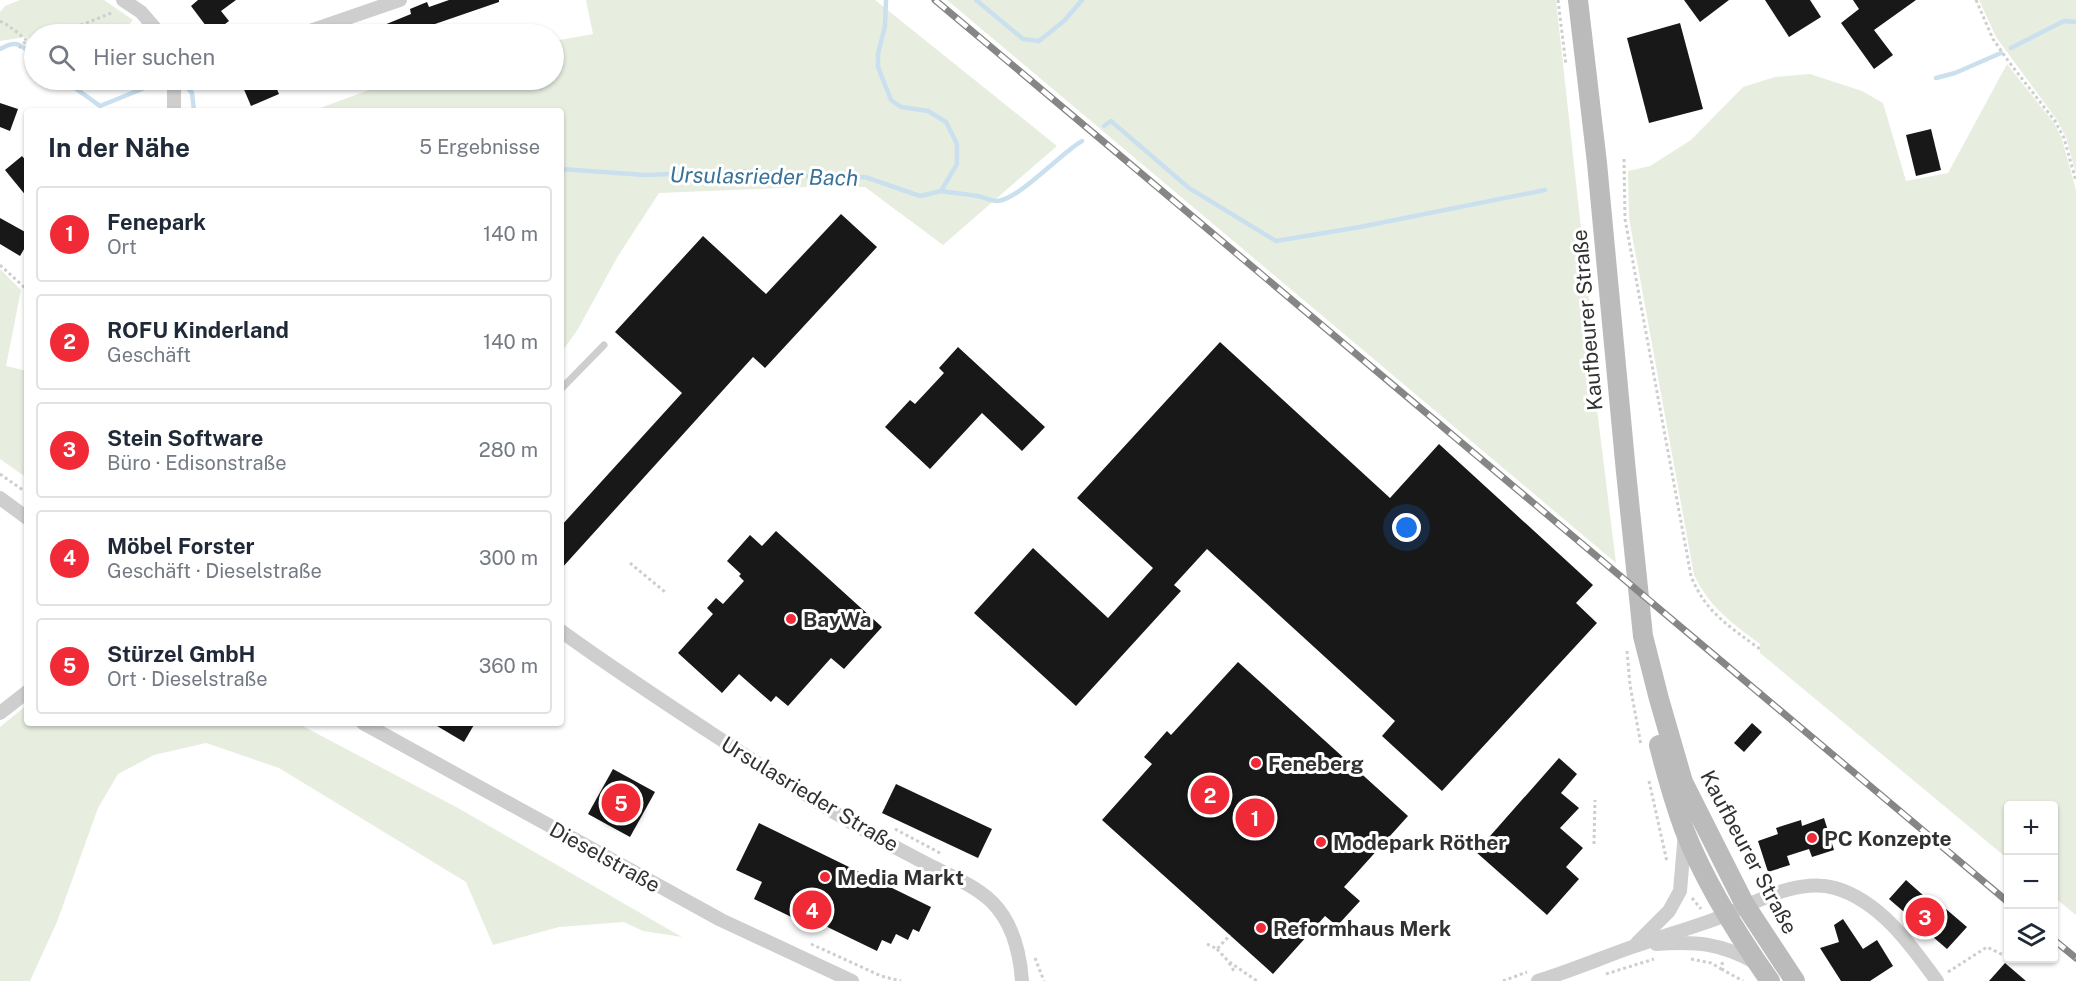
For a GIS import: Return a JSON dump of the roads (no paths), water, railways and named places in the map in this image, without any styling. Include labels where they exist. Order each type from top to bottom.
[{"type":"main road","name":"Kaufbeurer Straße","points":[[1578,0],[1598,163],[1624,460],[1643,636],[1645,696],[1673,798],[1685,831],[1726,914],[1765,973]]},
{"type":"main road","name":"Kaufbeurer Straße","points":[[1643,636],[1683,782],[1745,905],[1795,981]]},
{"type":"street","points":[[330,24],[400,0]]},
{"type":"street","points":[[125,1],[141,12],[151,24]]},
{"type":"street","points":[[174,90],[174,108]]},
{"type":"street","points":[[0,498],[24,516]]},
{"type":"street","name":"Ursulasrieder Straße","points":[[564,633],[604,663],[833,811],[965,882],[991,902],[1012,933],[1022,981]]},
{"type":"street","points":[[0,713],[24,694]]},
{"type":"street","name":"Dieselstraße","points":[[368,726],[721,920],[852,981]]},
{"type":"street","points":[[1633,946],[1668,911],[1680,891],[1685,831]]},
{"type":"street","points":[[1537,975],[1633,946],[1792,889],[1813,886],[1835,888],[1857,896],[1900,934],[1937,980]]},
{"type":"street","points":[[1633,946],[1686,942],[1708,944],[1738,953],[1765,973]]},
{"type":"lane","points":[[564,386],[604,345]]},
{"type":"waterway","name":"Ursulasrieder Bach","points":[[564,169],[645,175],[750,171],[827,178],[865,177],[920,196],[941,191],[957,164],[957,144],[946,122],[928,111],[901,107],[891,100],[878,67],[878,54],[885,26],[886,0]]},
{"type":"waterway","name":"Ursulasrieder Bach","points":[[976,0],[1023,39],[1039,41],[1064,21],[1082,0]]},
{"type":"waterway","points":[[2011,48],[2064,21],[2076,22]]},
{"type":"waterway","name":"Ursulasrieder Bach","points":[[0,49],[11,44],[24,48]]},
{"type":"waterway","points":[[1936,78],[1955,73],[2001,53]]},
{"type":"waterway","name":"Ursulasrieder Bach","points":[[78,90],[100,106],[140,90]]},
{"type":"waterway","name":"Ursulasrieder Bach","points":[[190,90],[194,108]]},
{"type":"waterway","points":[[1104,126],[1111,121],[1189,188],[1276,241],[1360,227],[1545,190]]},
{"type":"waterway","points":[[941,191],[978,196],[995,201],[1006,199],[1082,141]]},
{"type":"railway","points":[[935,0],[2004,899]]},
{"type":"railway","points":[[2058,943],[2076,958]]},
{"type":"place","name":"BayWa","points":[[791,619]]},
{"type":"place","name":"Feneberg","points":[[1256,763]]},
{"type":"place","name":"ROFU Kinderland","points":[[1210,795]]},
{"type":"place","name":"Stürzel GmbH","points":[[621,803]]},
{"type":"place","name":"Fenepark","points":[[1255,818]]},
{"type":"place","name":"PC Konzepte","points":[[1812,838]]},
{"type":"place","name":"Modepark Röther","points":[[1321,842]]},
{"type":"place","name":"Media Markt","points":[[825,877]]},
{"type":"place","name":"Möbel Forster","points":[[812,910]]},
{"type":"place","name":"Stein Software","points":[[1925,917]]},
{"type":"place","name":"Reformhaus Merk","points":[[1261,928]]}]
